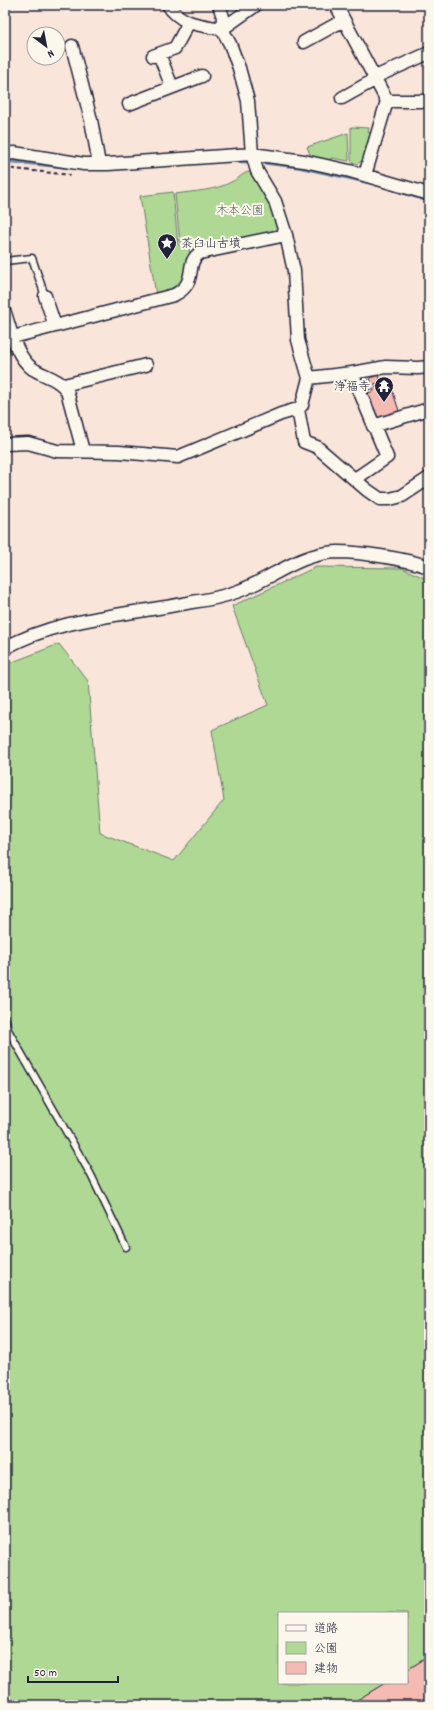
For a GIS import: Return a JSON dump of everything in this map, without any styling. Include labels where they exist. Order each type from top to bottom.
[{"type":"street","points":[[168,5],[181,19],[222,29],[256,5]]},
{"type":"street","points":[[5,444],[28,443],[57,452],[83,451],[178,458],[281,414],[298,409],[302,405],[309,378],[298,340],[294,272],[286,236],[275,200],[257,171],[252,154],[248,101],[239,68],[230,44],[222,29],[223,17],[220,5]]},
{"type":"street","points":[[336,5],[387,100],[365,175]]},
{"type":"street","points":[[304,42],[344,20]]},
{"type":"street","points":[[172,87],[156,55],[175,48],[189,22]]},
{"type":"street","points":[[72,46],[91,120],[100,164]]},
{"type":"street","points":[[342,98],[375,78],[429,53]]},
{"type":"street","points":[[129,104],[202,76]]},
{"type":"street","points":[[387,100],[429,101]]},
{"type":"street","points":[[5,154],[14,153],[84,164],[252,154],[304,162],[365,175],[429,194]]},
{"type":"street","points":[[14,337],[174,295],[185,288],[188,284],[193,260],[195,256],[200,253],[286,236]]},
{"type":"street","points":[[45,296],[55,326]]},
{"type":"street","points":[[5,313],[22,358],[32,368],[64,385],[67,391],[83,451]]},
{"type":"street","points":[[64,385],[146,365]]},
{"type":"street","points":[[309,378],[386,367],[418,368],[429,366]]},
{"type":"street","points":[[352,373],[387,457],[355,479]]},
{"type":"street","points":[[298,409],[304,442],[317,446],[380,499],[390,499],[402,496],[429,478]]},
{"type":"street","points":[[373,426],[429,409]]},
{"type":"street","points":[[5,648],[22,638],[96,618],[154,610],[236,592],[306,558],[336,552],[378,556],[420,563],[429,567]]},
{"type":"lane","points":[[5,260],[32,258],[45,296]]},
{"type":"lane","points":[[5,1017],[8,1030],[91,1175],[126,1246]]},
{"type":"green space","points":[[351,127],[369,128],[368,132],[371,133],[363,160],[357,164],[352,162],[351,159]]},
{"type":"green space","points":[[348,133],[349,161],[331,158],[330,160],[312,159],[307,147]]},
{"type":"green space","name":"木本公園","points":[[249,172],[256,178],[266,192],[273,208],[280,233],[193,249],[189,242],[180,243],[175,194],[219,187]]},
{"type":"green space","points":[[173,192],[178,245],[189,245],[190,260],[181,287],[156,295],[140,196]]},
{"type":"green space","points":[[5,327],[14,353],[5,355]]},
{"type":"green space","points":[[316,567],[402,568],[429,580],[429,1705],[5,1705],[5,665],[59,644],[88,681],[100,833],[174,861],[224,800],[212,730],[268,705],[232,606]]},
{"type":"building","points":[[379,375],[381,382],[372,385],[370,378]]},
{"type":"building","points":[[368,379],[371,389],[365,391],[362,381]]},
{"type":"building","name":"浄福寺","points":[[384,385],[385,388],[391,386],[400,414],[377,421],[368,393],[374,391],[373,388]]},
{"type":"building","points":[[429,1656],[429,1701],[423,1705],[349,1705],[383,1684],[408,1684],[408,1669]]},
{"type":"waterway","points":[[5,161],[75,168]]},
{"type":"waterway","points":[[231,161],[251,162]]},
{"type":"waterway","points":[[257,162],[299,167],[367,182]]},
{"type":"waterway","points":[[398,191],[429,201]]},
{"type":"place","name":"茶臼山古墳","points":[[167,260]]},
{"type":"place","name":"浄福寺","points":[[384,403]]}]
